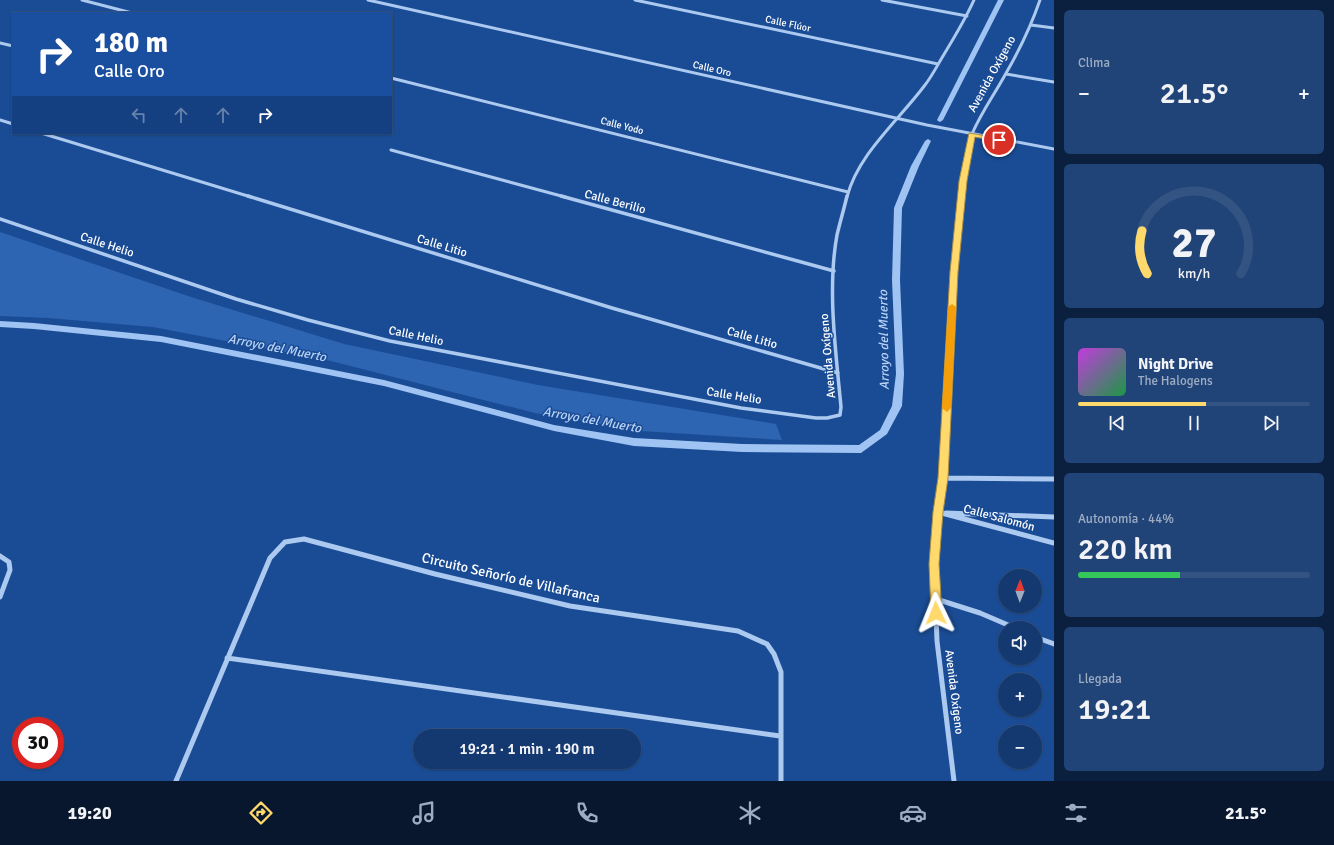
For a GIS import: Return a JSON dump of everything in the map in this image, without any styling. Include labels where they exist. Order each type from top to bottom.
[{"type":"street","points":[[82,0],[128,12]]},
{"type":"street","name":"Calle Oro","points":[[368,0],[972,135],[1054,149]]},
{"type":"street","name":"Calle Flúor","points":[[635,0],[938,64]]},
{"type":"street","points":[[882,0],[967,16]]},
{"type":"street","name":"Avenida Oxígeno","points":[[840,415],[842,395],[833,325],[834,271],[837,236],[848,192],[867,156],[896,118],[926,84],[967,16],[974,0]]},
{"type":"street","name":"Avenida Oxígeno","points":[[954,781],[937,642],[934,564],[938,512],[943,478],[954,272],[962,192],[966,158],[972,135],[983,111],[1006,74],[1030,25],[1040,0]]},
{"type":"street","points":[[1030,25],[1054,28]]},
{"type":"street","points":[[0,43],[12,46]]},
{"type":"street","points":[[1006,74],[1054,82]]},
{"type":"street","name":"Calle Yodo","points":[[392,78],[848,192]]},
{"type":"street","points":[[0,120],[12,124]]},
{"type":"street","name":"Calle Litio","points":[[44,134],[517,279],[838,373]]},
{"type":"street","name":"Calle Berilio","points":[[391,150],[834,271]]},
{"type":"street","name":"Calle Helio","points":[[0,219],[236,298],[308,320],[390,341],[741,408],[793,414],[813,419],[830,419],[840,415]]},
{"type":"street","points":[[943,478],[1054,479]]},
{"type":"street","points":[[938,512],[1054,517]]},
{"type":"street","name":"Calle Salomón","points":[[938,512],[1054,543]]},
{"type":"street","name":"Circuito Señorío de Villafranca","points":[[176,781],[270,558],[285,542],[304,539],[435,574],[570,606],[738,631],[761,640],[772,647],[781,672],[781,781]]},
{"type":"street","points":[[0,556],[10,562],[10,570],[0,597]]},
{"type":"street","points":[[936,599],[980,613],[999,621]]},
{"type":"street","points":[[1042,640],[1054,644]]},
{"type":"street","points":[[228,658],[780,736]]},
{"type":"shaded area","points":[[0,232],[191,297],[344,344],[538,385],[776,424],[782,440],[641,431],[535,413],[331,361],[153,327],[48,318],[0,316]]},
{"type":"waterway","name":"Arroyo del Muerto","points":[[940,120],[1001,0]]},
{"type":"waterway","name":"Arroyo del Muerto","points":[[0,324],[161,339],[384,383],[554,428],[634,442],[742,448],[861,449],[884,432],[897,406],[900,374],[896,280],[898,208],[915,166],[928,141]]},
{"type":"slow traffic","points":[[947,408],[952,307]]},
{"type":"route","points":[[936,613],[934,564],[938,512],[943,478],[954,272],[966,158],[972,135],[999,140]]}]
